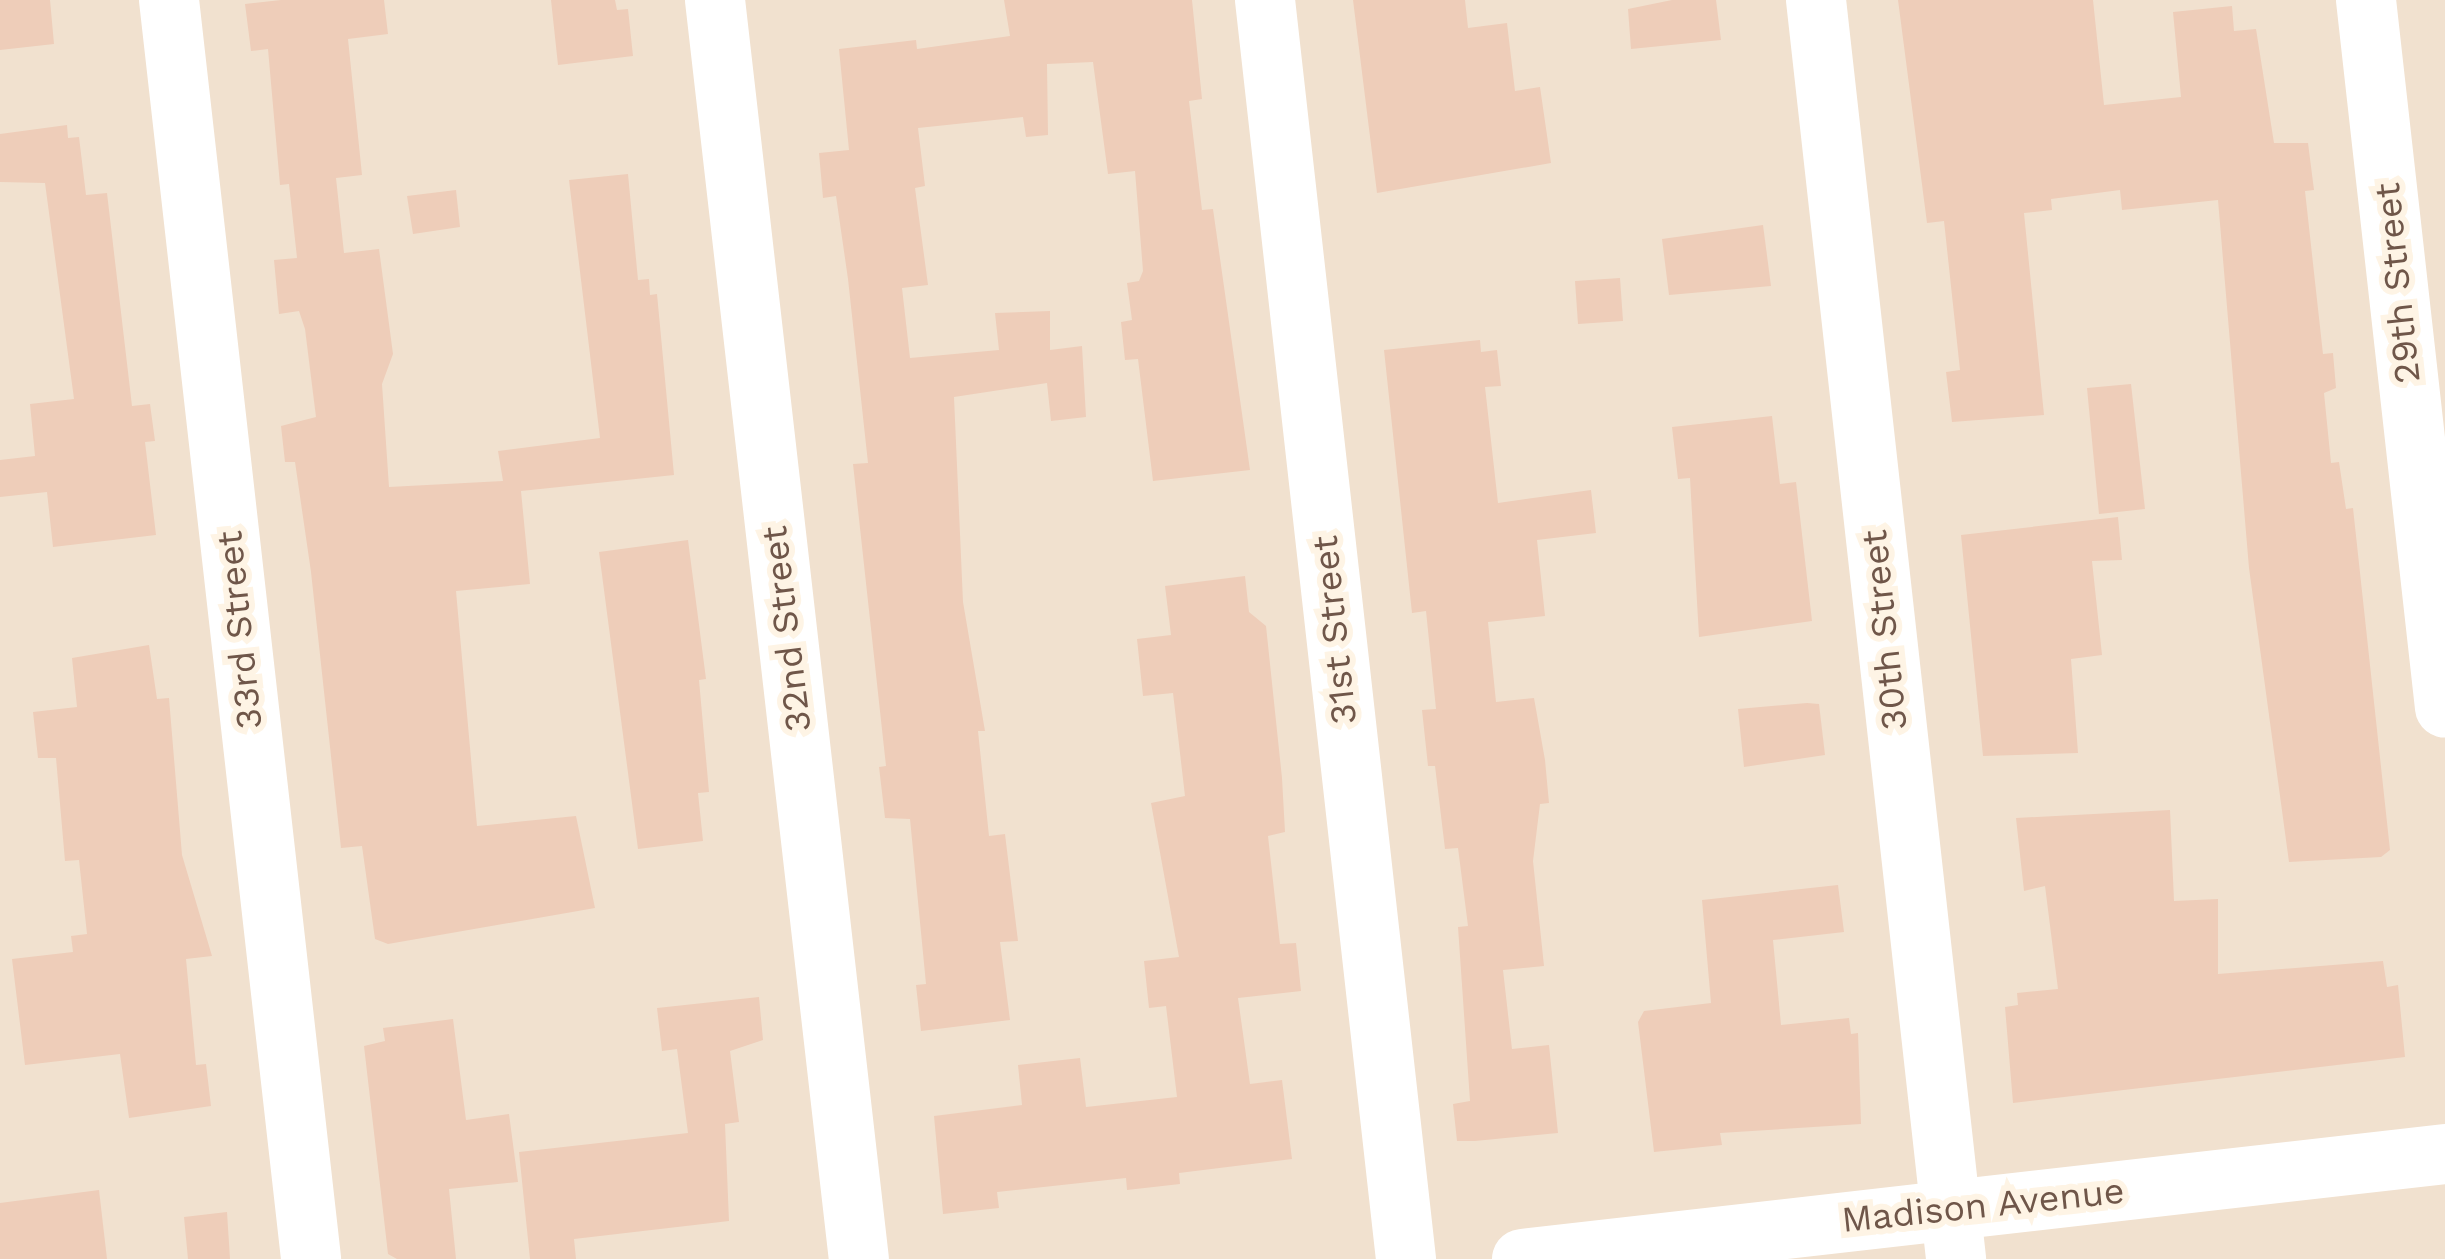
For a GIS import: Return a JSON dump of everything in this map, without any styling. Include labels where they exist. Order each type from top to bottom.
[{"type":"street","name":"33rd Street","points":[[169,0],[311,1259]]},
{"type":"street","name":"32nd Street","points":[[715,0],[859,1259]]},
{"type":"street","name":"31st Street","points":[[1265,0],[1406,1259]]},
{"type":"street","name":"30th Street","points":[[1816,0],[1953,1234]]},
{"type":"street","name":"29th Street","points":[[2366,0],[2445,709]]},
{"type":"street","name":"Madison Avenue","points":[[1522,1259],[1953,1234],[2445,1154]]},
{"type":"shaded area","points":[[0,0],[2445,0],[2445,1259],[0,1259]]},
{"type":"building","points":[[0,0],[50,0],[54,44],[0,50]]},
{"type":"building","points":[[384,0],[388,34],[348,39],[362,175],[336,178],[344,253],[379,249],[393,354],[382,384],[389,487],[503,481],[498,451],[600,438],[569,180],[628,174],[638,280],[649,279],[650,295],[657,294],[674,475],[521,491],[530,584],[456,591],[477,826],[576,816],[595,908],[388,944],[375,939],[362,846],[341,848],[311,572],[295,462],[285,462],[281,426],[316,417],[299,311],[279,314],[274,260],[297,258],[289,184],[280,185],[268,49],[251,51],[245,4]]},
{"type":"building","points":[[551,0],[615,0],[617,10],[628,9],[633,56],[558,65]]},
{"type":"building","points":[[1004,0],[1192,0],[1202,99],[1189,101],[1202,210],[1213,209],[1250,470],[1153,481],[1138,359],[1125,360],[1121,322],[1132,320],[1127,283],[1139,281],[1143,271],[1135,171],[1108,174],[1093,62],[1047,64],[1048,135],[1026,137],[1023,117],[918,128],[925,186],[915,188],[928,285],[902,288],[910,358],[999,350],[995,313],[1050,311],[1050,350],[1082,346],[1086,417],[1051,421],[1047,383],[954,397],[963,602],[985,731],[978,731],[989,836],[1005,834],[1018,941],[1000,942],[1010,1020],[921,1031],[916,985],[926,984],[910,819],[885,818],[879,767],[886,766],[853,464],[868,463],[848,279],[836,196],[823,198],[819,153],[849,150],[839,49],[916,40],[917,49],[1010,36]]},
{"type":"building","points":[[1353,0],[1465,0],[1468,28],[1507,23],[1515,91],[1540,87],[1551,163],[1377,193]]},
{"type":"building","points":[[1672,0],[1716,0],[1721,40],[1631,49],[1628,9]]},
{"type":"building","points":[[1898,0],[2093,0],[2104,105],[2181,97],[2173,12],[2232,6],[2234,31],[2256,29],[2274,143],[2308,143],[2314,190],[2305,191],[2323,354],[2333,353],[2336,388],[2324,393],[2331,463],[2339,462],[2346,509],[2353,508],[2390,850],[2381,857],[2289,862],[2249,568],[2218,200],[2122,210],[2120,190],[2051,199],[2052,210],[2024,213],[2044,415],[1952,422],[1946,372],[1960,370],[1944,221],[1927,223]]},
{"type":"building","points":[[67,125],[68,138],[79,137],[86,195],[107,193],[132,406],[150,404],[155,441],[145,442],[156,535],[53,547],[47,492],[0,497],[0,460],[35,456],[30,404],[74,399],[45,183],[0,182],[0,134]]},
{"type":"building","points":[[456,190],[460,227],[413,234],[407,196]]},
{"type":"building","points":[[1763,225],[1771,286],[1669,295],[1662,239]]},
{"type":"building","points":[[1620,278],[1623,321],[1578,324],[1575,281]]},
{"type":"building","points":[[1480,340],[1481,352],[1497,350],[1501,386],[1485,387],[1498,503],[1591,490],[1596,533],[1537,540],[1545,616],[1488,622],[1496,702],[1534,698],[1545,760],[1549,803],[1540,804],[1533,861],[1544,966],[1503,970],[1512,1049],[1549,1045],[1558,1133],[1457,1141],[1453,1104],[1470,1101],[1458,927],[1468,926],[1458,848],[1445,849],[1435,766],[1428,766],[1422,710],[1436,709],[1426,611],[1412,613],[1384,350]]},
{"type":"building","points":[[2131,384],[2145,509],[2099,514],[2087,388]]},
{"type":"building","points":[[1772,416],[1780,484],[1796,482],[1812,621],[1699,637],[1690,478],[1678,479],[1672,427]]},
{"type":"building","points":[[2118,517],[2122,560],[2092,561],[2102,655],[2071,659],[2078,753],[1983,756],[1961,535]]},
{"type":"building","points":[[688,540],[706,679],[699,680],[709,792],[698,793],[703,841],[638,849],[599,552]]},
{"type":"building","points":[[1245,576],[1249,612],[1266,626],[1282,778],[1285,832],[1268,836],[1280,944],[1296,943],[1301,991],[1238,998],[1250,1084],[1282,1080],[1292,1159],[1179,1173],[1180,1184],[1127,1190],[1126,1178],[997,1192],[999,1208],[943,1214],[934,1116],[1022,1105],[1018,1065],[1080,1058],[1086,1107],[1177,1097],[1166,1006],[1149,1008],[1144,961],[1179,957],[1151,803],[1185,796],[1173,693],[1143,696],[1137,639],[1171,635],[1165,586]]},
{"type":"building","points":[[149,645],[157,699],[169,698],[182,855],[212,956],[186,959],[196,1065],[206,1064],[211,1106],[129,1118],[120,1054],[25,1065],[12,959],[73,952],[71,936],[87,934],[79,860],[65,861],[56,758],[38,758],[33,712],[77,707],[72,658]]},
{"type":"building","points":[[1819,704],[1825,755],[1744,767],[1738,709]]},
{"type":"building","points":[[2170,810],[2174,901],[2218,899],[2218,974],[2383,961],[2387,987],[2398,985],[2405,1057],[2013,1103],[2005,1007],[2018,1005],[2017,993],[2058,989],[2045,886],[2024,891],[2016,818]]},
{"type":"building","points":[[1838,885],[1844,932],[1773,940],[1781,1025],[1849,1018],[1851,1034],[1858,1033],[1861,1124],[1720,1133],[1722,1145],[1654,1152],[1638,1022],[1644,1011],[1711,1003],[1702,900]]},
{"type":"building","points":[[759,997],[763,1040],[730,1051],[739,1122],[725,1124],[729,1221],[574,1239],[576,1259],[530,1259],[519,1152],[688,1133],[677,1049],[662,1051],[657,1008]]},
{"type":"building","points":[[453,1019],[466,1120],[509,1114],[518,1182],[449,1189],[456,1259],[397,1259],[388,1254],[364,1046],[385,1041],[383,1028]]},
{"type":"building","points":[[99,1190],[107,1259],[0,1259],[0,1203]]},
{"type":"building","points":[[227,1212],[230,1259],[188,1259],[184,1217]]}]
